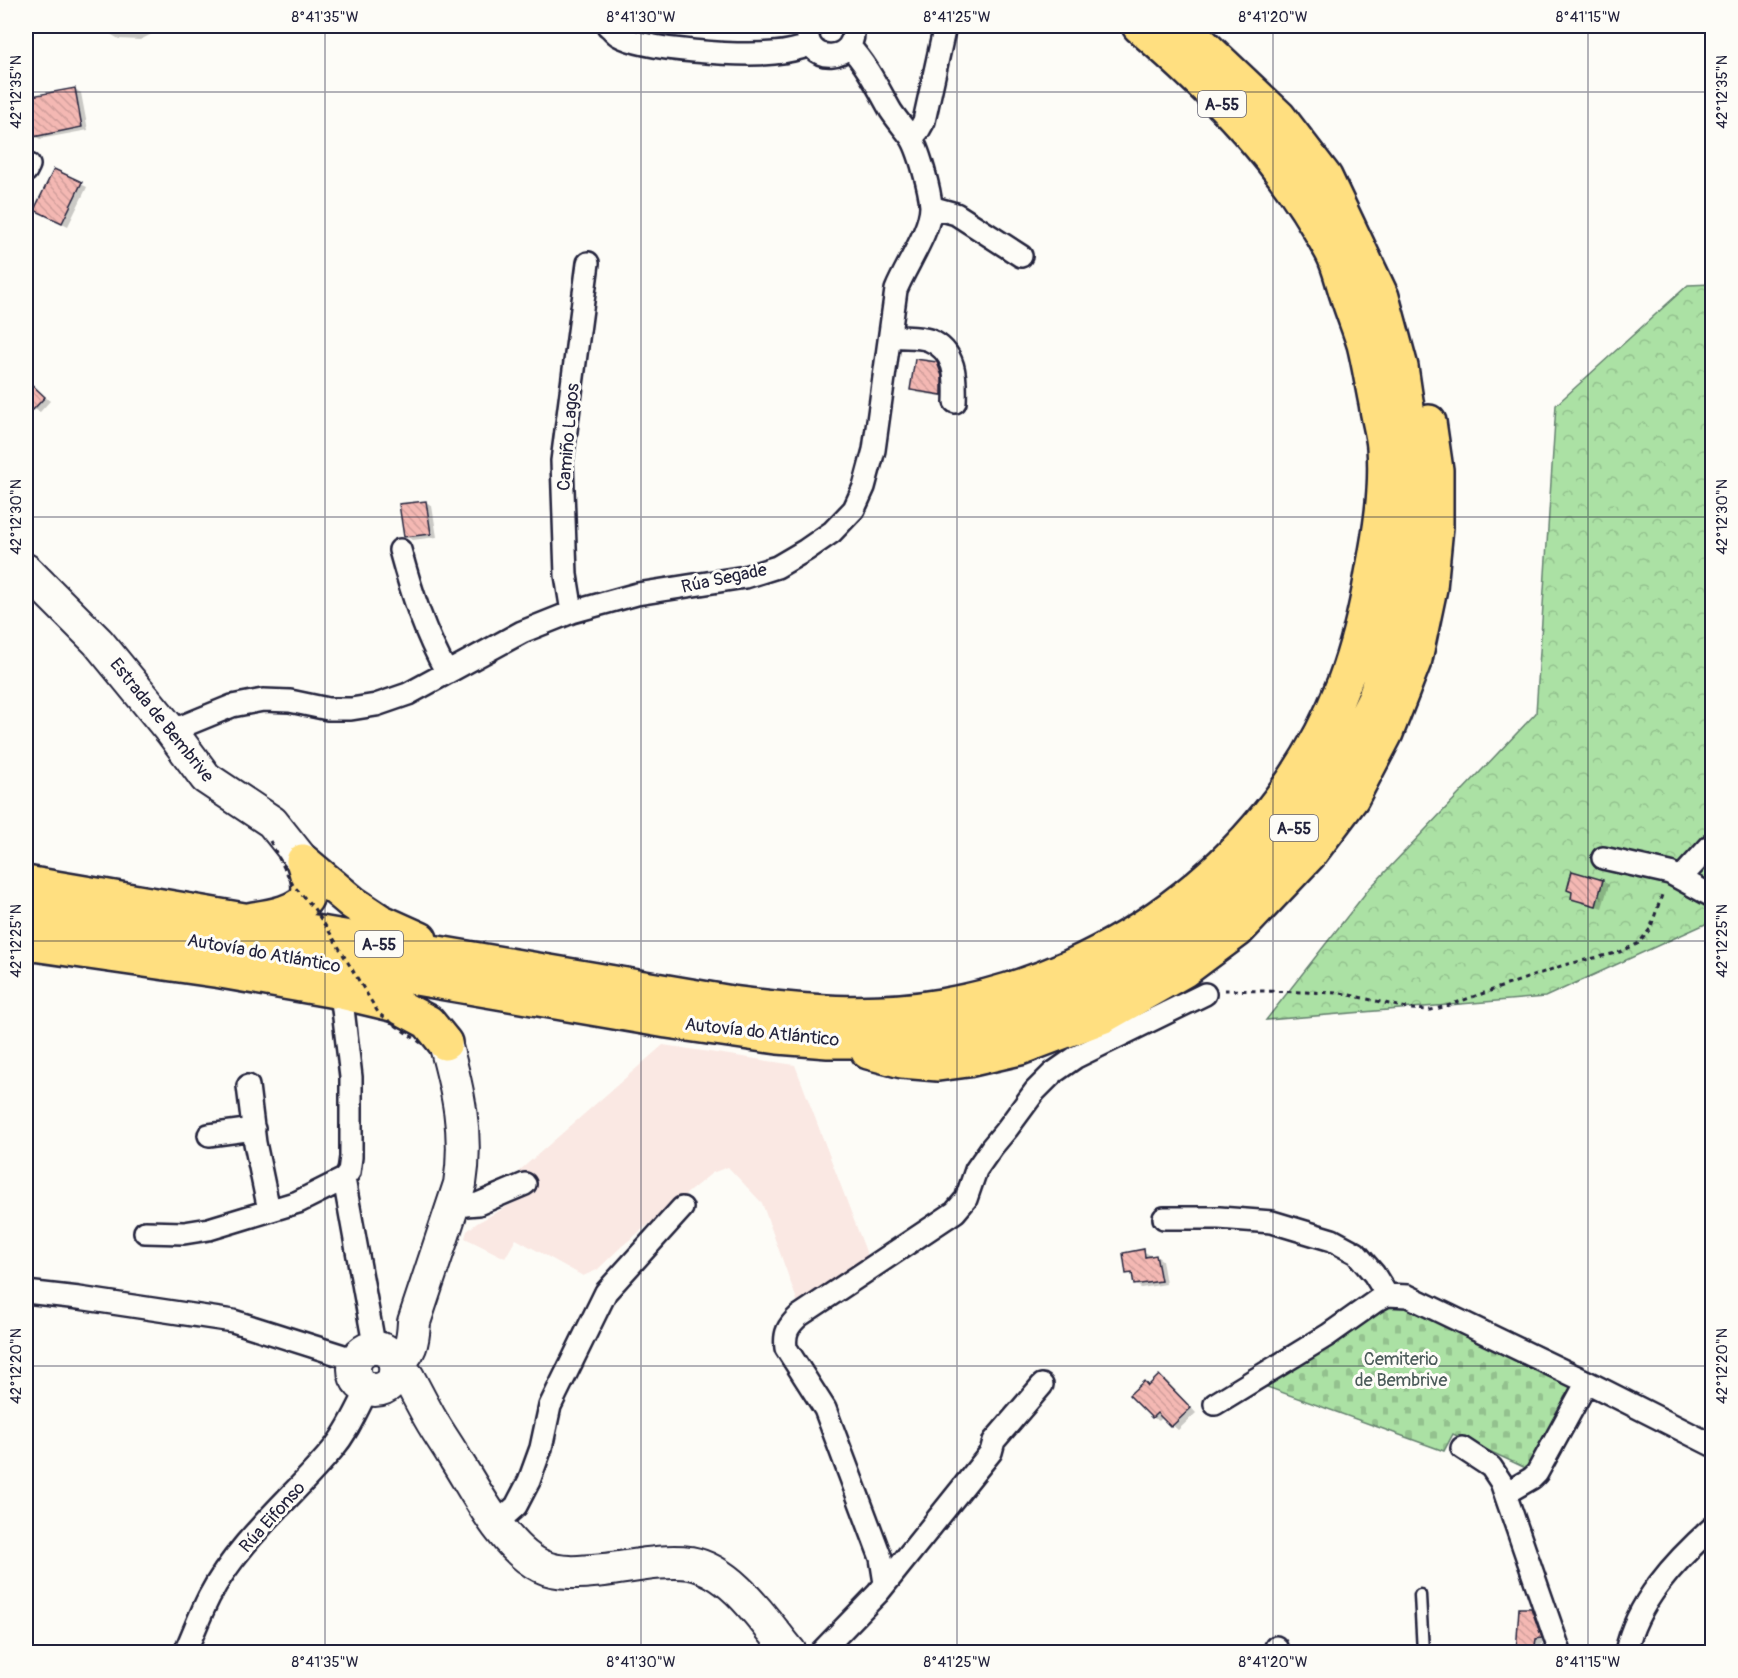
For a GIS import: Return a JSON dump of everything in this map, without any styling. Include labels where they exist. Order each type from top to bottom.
[{"type":"highway","name":"Autovía do Atlántico","points":[[26,883],[781,1010],[830,1013],[882,1012],[940,1006],[1036,981],[1098,955],[1155,920],[1202,885],[1287,792],[1321,734],[1345,682],[1363,617],[1381,526],[1384,446],[1364,345],[1334,256],[1301,200],[1251,134],[1180,61],[1138,26]]},
{"type":"highway","name":"Autovía do Atlántico","points":[[26,911],[667,1022],[778,1037],[828,1041],[902,1061],[938,1064],[968,1060],[1020,1048],[1104,1016],[1183,971],[1238,930],[1309,855],[1346,806],[1386,733],[1415,659],[1430,588],[1436,526],[1436,470],[1428,412],[1419,378],[1325,177],[1279,117],[1184,26]]},
{"type":"highway","points":[[303,861],[344,897],[380,921],[460,957]]},
{"type":"highway","points":[[243,921],[276,915],[304,901],[308,894],[308,881],[303,861]]},
{"type":"highway","points":[[26,943],[221,971],[341,992],[396,1005],[428,1022],[433,1043]]},
{"type":"street","points":[[608,26],[618,35],[643,44],[675,48],[775,53],[809,35],[817,52],[825,56],[834,56],[843,52],[851,36]]},
{"type":"street","points":[[851,36],[898,123],[912,138],[924,121],[945,26]]},
{"type":"street","name":"Rúa Segade","points":[[171,731],[232,706],[264,700],[290,701],[328,709],[351,709],[376,705],[408,694],[522,632],[572,612],[637,594],[745,577],[777,567],[832,532],[854,509],[864,487],[874,450],[896,290],[927,226],[931,207],[926,180],[912,138]]},
{"type":"street","points":[[931,207],[956,214],[1021,256]]},
{"type":"street","name":"Camiño Lagos","points":[[572,612],[566,575],[562,461],[588,263]]},
{"type":"street","points":[[891,336],[929,340],[943,349],[953,362],[956,377],[956,402]]},
{"type":"street","points":[[400,550],[415,604],[431,644],[447,673]]},
{"type":"street","name":"Estrada de Bembrive","points":[[26,570],[98,642],[171,731],[206,778],[272,822],[303,861]]},
{"type":"street","points":[[1681,878],[1713,844]]},
{"type":"street","points":[[1603,858],[1670,873],[1713,896]]},
{"type":"street","points":[[145,1233],[184,1233],[201,1230],[298,1202],[344,1179],[349,1172],[351,1157],[351,1077],[341,992]]},
{"type":"street","points":[[885,1583],[881,1558],[825,1409],[786,1348],[784,1337],[789,1326],[799,1316],[956,1212],[966,1199],[976,1170],[1053,1072],[1076,1057],[1204,994]]},
{"type":"street","points":[[379,1367],[414,1322],[453,1206],[463,1166],[464,1127],[457,1088],[433,1043]]},
{"type":"street","points":[[248,1086],[255,1143],[269,1210]]},
{"type":"street","points":[[209,1135],[254,1129]]},
{"type":"street","points":[[344,1179],[379,1367],[400,1392],[409,1396],[425,1410],[497,1523],[519,1550],[540,1566],[551,1570],[590,1572],[673,1563],[689,1563],[707,1568],[724,1578],[738,1591],[790,1653]]},
{"type":"street","points":[[453,1206],[478,1204],[525,1184]]},
{"type":"street","points":[[497,1523],[516,1506],[529,1481],[541,1448],[550,1406],[606,1292],[682,1208]]},
{"type":"street","points":[[1164,1218],[1272,1222],[1332,1240],[1356,1253],[1374,1274],[1387,1295]]},
{"type":"street","points":[[26,1292],[233,1321],[379,1367]]},
{"type":"street","points":[[1215,1404],[1328,1335],[1387,1295],[1408,1296],[1713,1445]]},
{"type":"street","name":"Rúa Eifonso","points":[[185,1653],[209,1597],[225,1571],[239,1552],[334,1448],[355,1417],[379,1367]]},
{"type":"street","points":[[1506,1493],[1537,1473],[1587,1382]]},
{"type":"street","points":[[821,1653],[885,1583],[991,1452],[994,1441],[1042,1385]]},
{"type":"street","points":[[1462,1448],[1491,1467],[1501,1482],[1560,1653]]},
{"type":"street","points":[[1626,1653],[1633,1629],[1663,1578],[1713,1528]]},
{"type":"lane","points":[[1420,1595],[1423,1653]]},
{"type":"path","points":[[270,841],[293,885],[313,907],[379,1014],[433,1043]]},
{"type":"path","points":[[1204,994],[1217,990],[1341,993],[1411,1009],[1431,1010],[1564,965],[1620,952],[1639,943],[1650,929],[1663,890],[1671,882],[1681,878]]},
{"type":"shaded area","points":[[663,1045],[795,1065],[868,1257],[861,1266],[798,1303],[762,1203],[728,1167],[712,1173],[622,1246],[597,1270],[583,1276],[516,1239],[505,1258],[465,1238],[467,1231],[477,1223],[530,1194],[519,1171]]},
{"type":"green space","points":[[1712,284],[1712,921],[1545,997],[1266,1020],[1368,890],[1536,713],[1556,405],[1688,285]]},
{"type":"green space","name":"Cemiterio de Bembrive","points":[[1384,1303],[1408,1303],[1579,1386],[1532,1471],[1453,1434],[1444,1451],[1267,1387],[1263,1381]]},
{"type":"building","points":[[75,88],[82,127],[33,137],[26,97]]},
{"type":"building","points":[[54,169],[82,182],[62,223],[34,210]]},
{"type":"building","points":[[915,359],[937,362],[942,376],[942,395],[910,390]]},
{"type":"building","points":[[26,379],[45,397],[33,410],[26,403]]},
{"type":"building","points":[[426,501],[431,534],[404,537],[399,504]]},
{"type":"building","points":[[1572,871],[1603,880],[1596,906],[1571,899],[1572,892],[1567,890]]},
{"type":"building","points":[[1144,1249],[1145,1257],[1156,1255],[1161,1281],[1134,1285],[1132,1273],[1126,1274],[1123,1253]]},
{"type":"building","points":[[1159,1375],[1191,1408],[1171,1427],[1157,1413],[1152,1418],[1129,1395],[1144,1381],[1148,1386]]},
{"type":"building","points":[[1519,1608],[1531,1608],[1542,1638],[1536,1639],[1534,1653],[1516,1653]]}]
